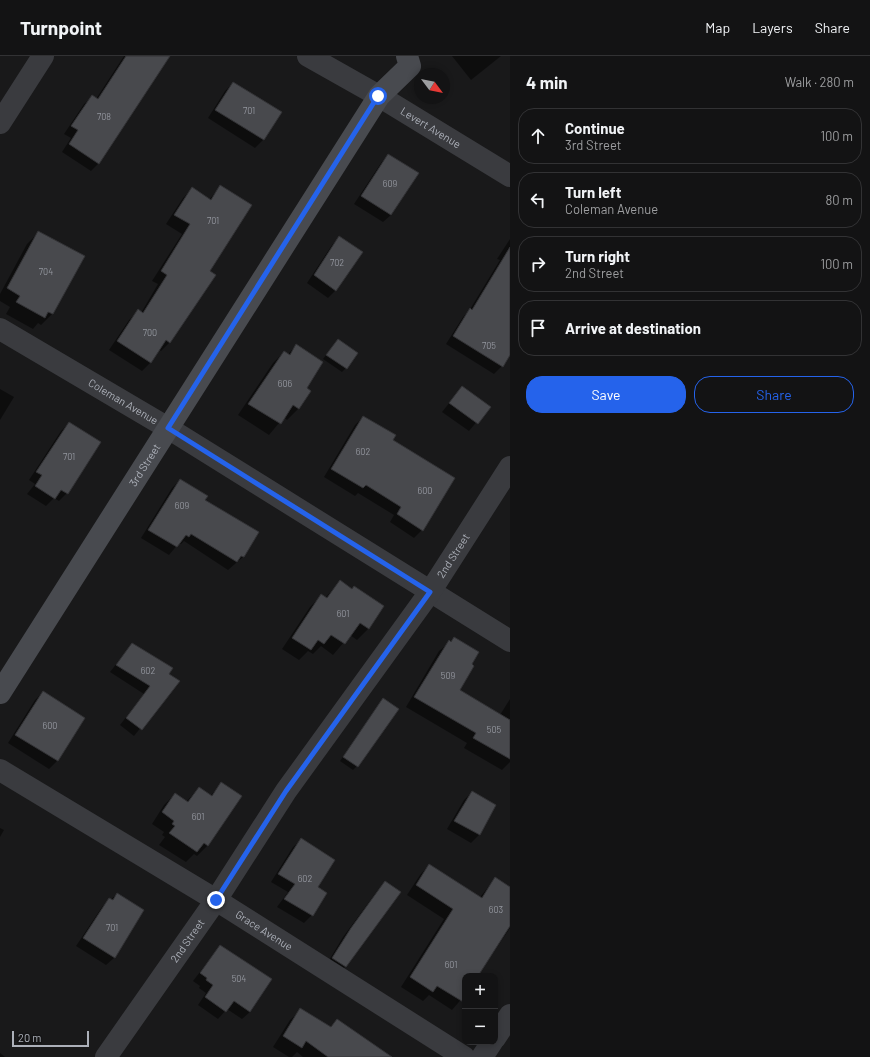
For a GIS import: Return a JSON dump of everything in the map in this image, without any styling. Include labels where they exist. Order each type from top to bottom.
[{"type":"street","points":[[0,123],[43,56]]},
{"type":"street","name":"Levert Avenue","points":[[308,56],[378,96],[510,176]]},
{"type":"street","name":"3rd Street","points":[[0,693],[378,96],[410,66],[407,56]]},
{"type":"street","name":"Coleman Avenue","points":[[0,329],[168,428],[510,641]]},
{"type":"street","name":"2nd Street","points":[[106,1057],[216,900],[286,791],[430,592],[510,467]]},
{"type":"street","name":"Grace Avenue","points":[[0,770],[216,900],[464,1057]]},
{"type":"street","points":[[498,1033],[510,1015]]},
{"type":"street","points":[[482,1057],[490,1045]]},
{"type":"building","points":[[126,56],[170,56],[99,164],[69,144],[78,130],[71,126],[92,95],[98,99]]},
{"type":"building","points":[[233,82],[282,112],[264,140],[215,110]]},
{"type":"building","points":[[388,154],[419,173],[391,215],[361,196]]},
{"type":"building","points":[[220,185],[252,205],[210,271],[216,275],[170,343],[166,340],[151,363],[117,341],[138,309],[143,313],[167,275],[161,271],[190,224],[174,215],[192,187],[211,200]]},
{"type":"building","points":[[38,231],[85,256],[53,314],[48,312],[45,318],[16,302],[20,296],[7,288]]},
{"type":"building","points":[[339,236],[363,252],[336,291],[314,275]]},
{"type":"building","points":[[510,247],[510,355],[503,367],[453,336],[470,308],[472,310]]},
{"type":"building","points":[[338,339],[358,353],[347,369],[326,355]]},
{"type":"building","points":[[296,344],[323,362],[307,388],[311,391],[299,409],[293,405],[281,424],[248,404],[284,351],[290,355]]},
{"type":"building","points":[[462,386],[491,407],[478,424],[449,403]]},
{"type":"building","points":[[363,416],[396,435],[393,440],[455,478],[423,531],[397,514],[401,507],[366,485],[363,488],[331,469]]},
{"type":"building","points":[[69,422],[101,442],[68,494],[61,490],[55,499],[35,486],[42,475],[36,472]]},
{"type":"building","points":[[180,479],[208,496],[205,500],[259,532],[244,557],[241,556],[237,562],[191,534],[189,537],[186,535],[177,547],[148,530]]},
{"type":"building","points":[[340,580],[352,589],[354,586],[384,606],[369,629],[360,623],[345,644],[331,635],[324,644],[318,640],[311,650],[292,638],[321,594],[327,598]]},
{"type":"building","points":[[454,637],[479,652],[472,664],[474,666],[460,690],[510,720],[510,759],[473,738],[476,733],[414,697],[449,640],[451,642]]},
{"type":"building","points":[[132,643],[173,668],[169,674],[180,681],[142,730],[126,718],[150,686],[116,665]]},
{"type":"building","points":[[43,691],[85,718],[58,761],[15,735]]},
{"type":"building","points":[[383,698],[399,709],[358,767],[343,757]]},
{"type":"building","points":[[221,782],[242,796],[208,846],[204,843],[197,852],[169,833],[175,826],[172,824],[174,821],[162,812],[175,793],[188,802],[199,787],[212,796]]},
{"type":"building","points":[[472,791],[496,805],[480,835],[454,821]]},
{"type":"building","points":[[301,838],[335,860],[318,887],[327,893],[313,916],[284,899],[295,884],[278,874]]},
{"type":"building","points":[[429,864],[482,898],[495,877],[510,887],[510,926],[480,973],[462,973],[462,1001],[437,986],[433,992],[410,977],[453,909],[416,885]]},
{"type":"building","points":[[385,881],[401,892],[346,967],[332,958],[351,928]]},
{"type":"building","points":[[117,893],[144,910],[115,958],[83,938],[109,898],[113,900]]},
{"type":"building","points":[[220,945],[272,979],[250,1012],[234,1001],[226,1012],[205,997],[213,985],[200,973]]},
{"type":"building","points":[[300,1008],[331,1027],[337,1019],[392,1057],[328,1057],[306,1041],[302,1048],[283,1036]]},
{"type":"route","points":[[216,900],[286,791],[430,592],[168,428],[378,96]]}]
